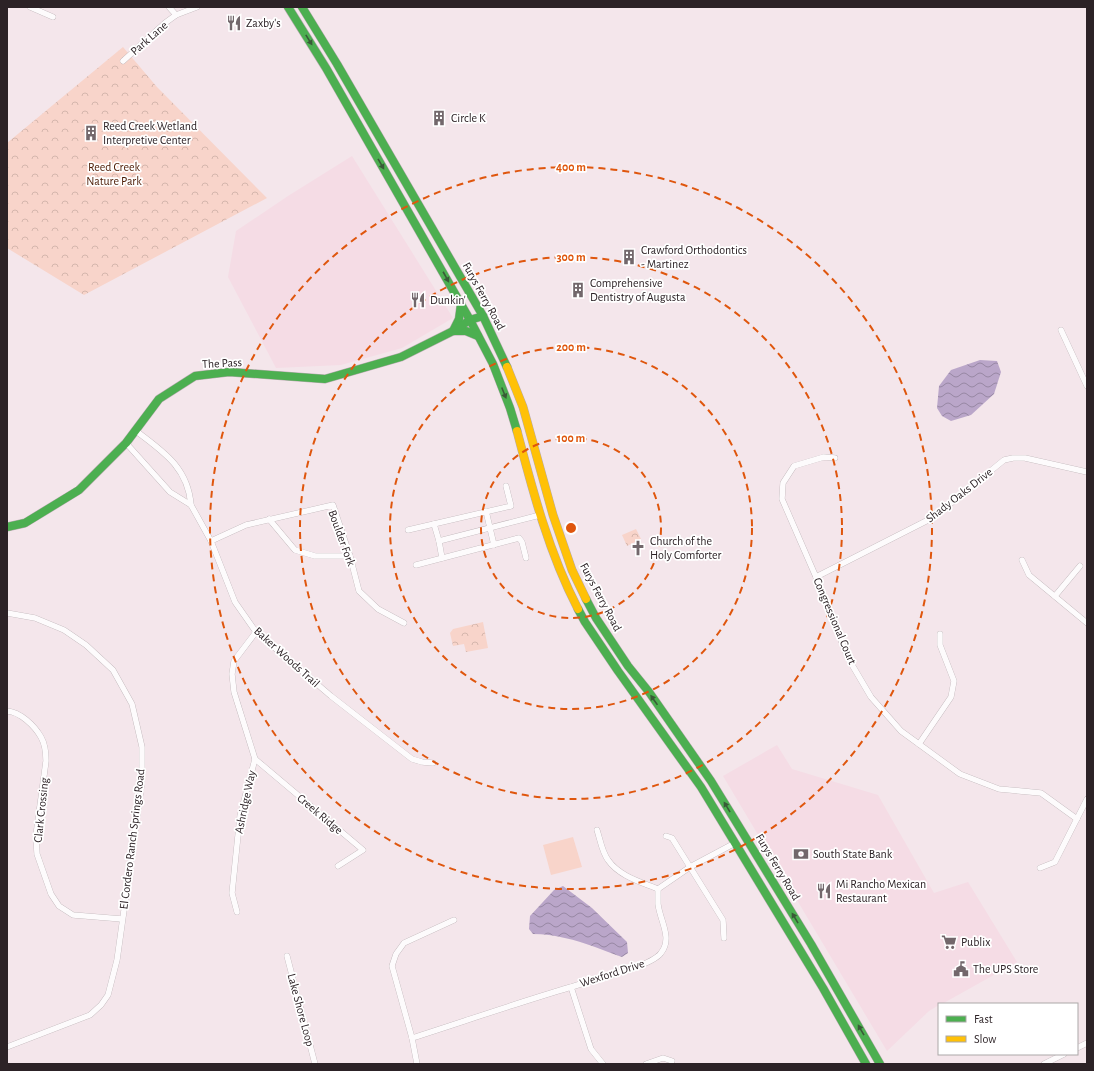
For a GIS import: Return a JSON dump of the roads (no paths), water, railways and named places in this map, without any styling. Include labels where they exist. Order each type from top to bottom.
[{"type":"main road","name":"Furys Ferry Road","points":[[288,7],[326,68],[370,144],[470,320],[493,364],[510,408],[540,515],[565,584],[585,622],[618,672],[701,787],[823,988],[866,1064]]},
{"type":"main road","name":"Furys Ferry Road","points":[[302,7],[338,64],[483,316],[503,358],[523,407],[553,515],[572,570],[596,618],[628,666],[649,692],[711,781],[811,944],[880,1064]]},
{"type":"main road","points":[[370,144],[380,138]]},
{"type":"main road","points":[[453,331],[459,319],[461,304]]},
{"type":"main road","name":"The Pass","points":[[7,527],[25,523],[79,490],[126,444],[159,399],[195,376],[229,372],[325,379],[401,357],[453,331],[470,320],[483,316]]},
{"type":"main road","points":[[453,331],[464,330],[472,332],[478,336]]},
{"type":"street","points":[[30,7],[53,17]]},
{"type":"street","points":[[169,7],[176,15]]},
{"type":"street","name":"Park Lane","points":[[123,61],[165,23],[176,15],[197,7]]},
{"type":"street","points":[[1061,330],[1087,386]]},
{"type":"street","name":"Baker Woods Trail","points":[[136,431],[162,451],[180,470],[188,486],[191,505],[211,541],[235,602],[256,632],[331,696],[412,759],[422,762],[433,762]]},
{"type":"street","name":"Baker Woods Trail","points":[[126,444],[170,492],[191,505]]},
{"type":"street","name":"Congressional Court","points":[[835,458],[824,457],[794,466],[783,483],[782,499],[816,577],[848,658],[871,696],[901,731],[960,774],[999,789],[1041,793],[1077,819]]},
{"type":"street","name":"Shady Oaks Drive","points":[[816,577],[934,517],[1004,460],[1025,458],[1087,472]]},
{"type":"street","points":[[408,530],[511,506],[506,486]]},
{"type":"street","name":"Boulder Fork","points":[[211,541],[246,525],[332,505],[350,556],[359,590],[378,609],[404,623]]},
{"type":"street","points":[[486,511],[494,545]]},
{"type":"street","points":[[439,541],[540,515]]},
{"type":"street","points":[[269,519],[295,550],[315,556],[350,556]]},
{"type":"street","points":[[434,524],[442,558]]},
{"type":"street","points":[[416,565],[519,538],[522,542],[526,558]]},
{"type":"street","points":[[1022,560],[1029,575],[1087,623]]},
{"type":"street","points":[[1055,596],[1080,566]]},
{"type":"street","name":"El Cordero Ranch Springs Road","points":[[7,613],[35,618],[64,630],[86,645],[113,670],[132,704],[142,747],[142,782],[116,967],[108,994],[101,1005],[90,1015],[7,1047]]},
{"type":"street","name":"Ashridge Way","points":[[237,912],[232,893],[240,816],[255,759],[234,692],[232,674],[234,661],[256,632]]},
{"type":"street","points":[[919,744],[951,697],[954,681],[940,644],[940,634]]},
{"type":"street","name":"Clark Crossing","points":[[7,711],[12,711],[27,721],[41,737],[45,749],[46,761],[36,835],[37,854],[51,894],[59,906],[73,915],[122,919]]},
{"type":"street","name":"Creek Ridge","points":[[255,759],[363,850],[338,866]]},
{"type":"street","points":[[1040,868],[1055,862],[1087,799]]},
{"type":"street","points":[[597,830],[607,859],[617,870],[630,878],[658,889],[690,867],[735,843]]},
{"type":"street","points":[[666,836],[672,838],[723,920],[724,938]]},
{"type":"street","name":"Wexford Drive","points":[[412,1038],[640,966],[654,959],[661,953],[667,940],[658,904],[658,889]]},
{"type":"street","points":[[417,1064],[412,1038],[392,966],[396,954],[404,943],[454,920]]},
{"type":"street","name":"Lake Shore Loop","points":[[287,956],[315,1064]]},
{"type":"street","points":[[571,987],[591,1049],[603,1064]]},
{"type":"street","points":[[1078,1048],[1087,1043]]},
{"type":"street","points":[[1044,1064],[1062,1055]]},
{"type":"street","points":[[646,1064],[663,1058],[672,1061]]},
{"type":"water","points":[[980,360],[997,361],[1001,372],[994,394],[971,415],[951,421],[942,416],[937,408],[939,386],[951,370]]},
{"type":"water","points":[[563,886],[592,908],[627,942],[628,953],[622,957],[573,940],[557,936],[533,934],[529,929],[530,916],[554,890]]},
{"type":"place","name":"Zaxby's","points":[[234,23]]},
{"type":"place","name":"Circle K","points":[[439,118]]},
{"type":"place","name":"Reed Creek Wetland Interpretive Center","points":[[91,133]]},
{"type":"place","name":"Crawford Orthodontics - Martinez","points":[[629,257]]},
{"type":"place","name":"Comprehensive Dentistry of Augusta","points":[[578,290]]},
{"type":"place","name":"Dunkin'","points":[[418,300]]},
{"type":"place","name":"Church of the Holy Comforter","points":[[638,548]]},
{"type":"place","name":"South State Bank","points":[[801,854]]},
{"type":"place","name":"Mi Rancho Mexican Restaurant","points":[[824,891]]},
{"type":"place","name":"Publix","points":[[949,942]]},
{"type":"place","name":"The UPS Store","points":[[961,969]]},
{"type":"park label","name":"Reed Creek Nature Park","points":[[114,174]]}]
